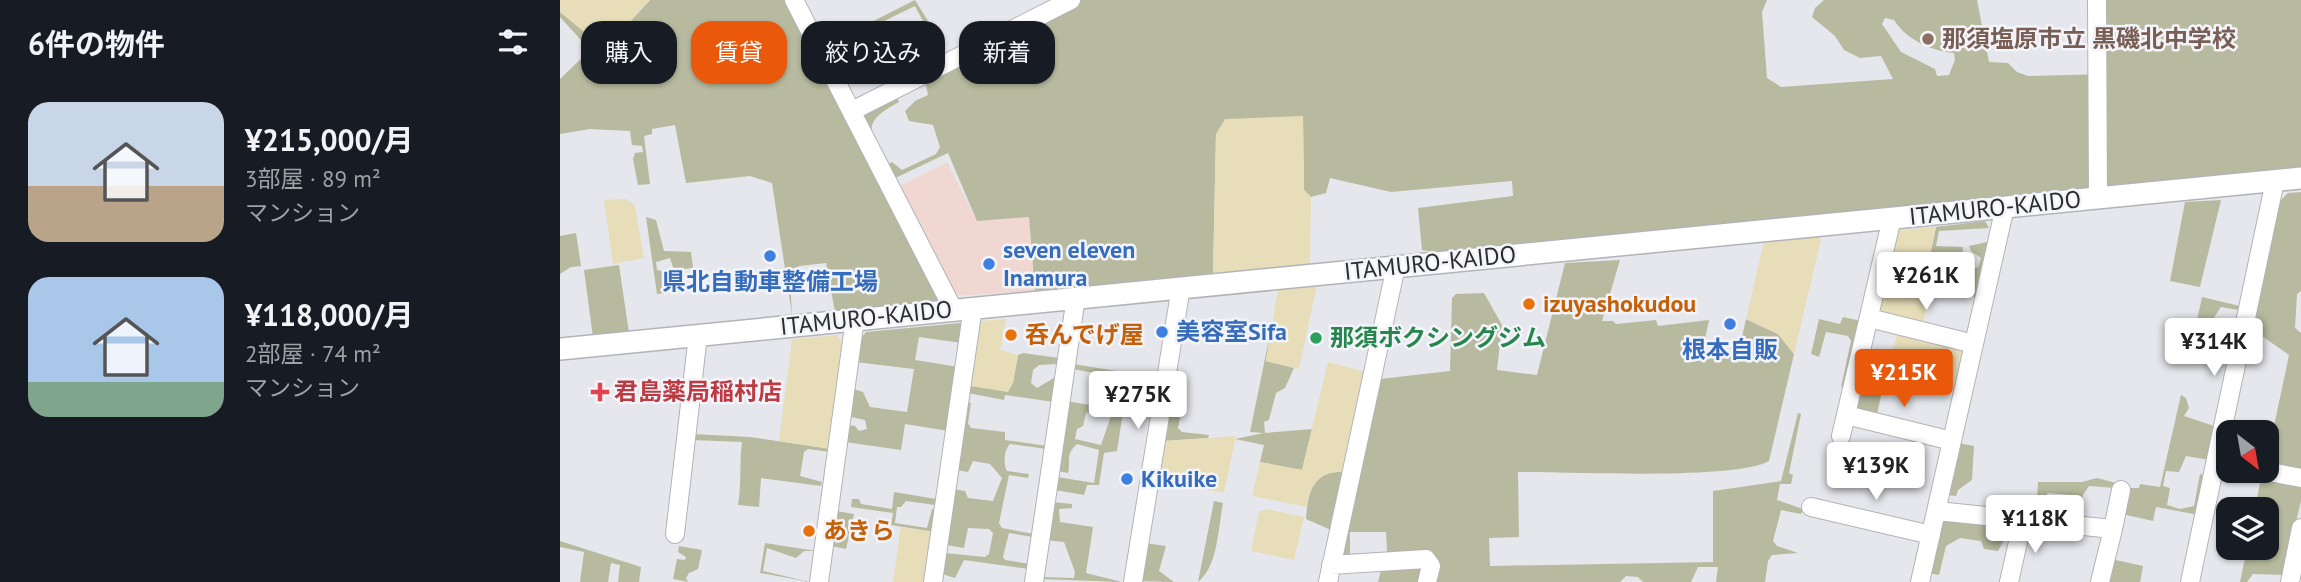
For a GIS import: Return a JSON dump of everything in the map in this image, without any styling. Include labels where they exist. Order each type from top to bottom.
[{"type":"main road","name":"ITAMURO-KAIDO","points":[[560,349],[2301,178]]},
{"type":"street","points":[[794,0],[852,111],[963,308],[933,582]]},
{"type":"street","points":[[852,111],[1071,0]]},
{"type":"street","points":[[2097,0],[2098,197]]},
{"type":"street","points":[[2230,420],[2275,181]]},
{"type":"street","points":[[1920,582],[2006,207]]},
{"type":"street","points":[[1841,436],[1892,218]]},
{"type":"street","points":[[1396,266],[1330,573],[1426,559],[1431,566],[1427,582]]},
{"type":"street","points":[[1133,582],[1181,287]]},
{"type":"street","points":[[1034,582],[1076,297]]},
{"type":"street","points":[[1869,318],[1974,344]]},
{"type":"street","points":[[824,581],[855,319]]},
{"type":"street","points":[[675,534],[698,335]]},
{"type":"street","points":[[1846,415],[1952,441]]},
{"type":"street","points":[[2279,474],[2301,478]]},
{"type":"street","points":[[2190,582],[2216,483]]},
{"type":"street","points":[[2100,582],[2121,490]]},
{"type":"street","points":[[1811,507],[1931,535]]},
{"type":"street","points":[[1937,511],[2113,529]]},
{"type":"street","points":[[2009,582],[2023,520]]},
{"type":"street","points":[[2290,582],[2301,528]]},
{"type":"shaded area","points":[[947,162],[977,221],[1029,217],[1035,291],[954,296],[896,188]]},
{"type":"green space","points":[[650,0],[788,0],[801,26],[801,84],[831,84],[941,302],[835,312],[826,263],[799,266],[790,277],[792,315],[772,183],[750,176],[686,183],[675,125],[652,129],[652,134],[644,136],[650,184],[638,185],[633,159],[635,153],[643,152],[642,146],[632,145],[630,131],[590,129],[560,134],[560,79],[581,59],[581,84],[677,84],[677,21],[631,21]]},
{"type":"green space","points":[[915,0],[928,21],[923,21],[915,6],[884,21],[873,21]]},
{"type":"green space","points":[[1081,0],[1767,0],[1762,12],[1767,78],[1781,87],[1893,79],[1881,56],[1860,58],[1844,50],[1835,36],[1812,17],[1815,8],[1824,0],[1977,0],[1989,62],[2008,63],[2017,72],[2028,76],[2103,74],[2103,0],[2301,0],[2301,170],[1441,253],[1422,250],[1418,208],[1513,196],[1512,181],[1391,192],[1330,178],[1326,193],[1311,197],[1304,190],[1303,117],[1216,134],[1213,273],[1035,291],[1029,217],[977,221],[948,153],[891,180],[864,127],[864,114],[897,97],[899,102],[878,116],[872,129],[887,165],[892,162],[902,170],[936,154],[940,147],[933,125],[909,121],[905,111],[915,101],[928,95],[926,85],[945,84],[945,69],[959,62],[959,84],[1055,84],[1055,21],[1040,21]],"holes":[[[1885,18],[1894,20],[1920,43],[1954,53],[1955,60],[1949,75],[1937,76],[1935,69],[1901,52],[1882,24]]]},
{"type":"green space","points":[[560,12],[581,29],[581,40],[560,17]]},
{"type":"green space","points":[[2301,192],[2301,291],[2297,294],[2295,328],[2301,333],[2301,468],[2279,465],[2279,420],[2275,420],[2289,355],[2252,329],[2278,203],[2288,193]]},
{"type":"green space","points":[[2221,200],[2200,287],[2170,281],[2185,202]]},
{"type":"green space","points":[[646,217],[656,220],[664,251],[691,252],[693,268],[674,270],[670,258],[656,262],[657,270],[665,272],[668,289],[665,293],[657,294]]},
{"type":"green space","points":[[1985,221],[1989,228],[1939,231],[1936,246],[1963,247],[1962,258],[1934,255],[1933,258],[1940,265],[1941,273],[1959,278],[1967,277],[1969,271],[1978,267],[1981,258],[1971,251],[1969,246],[1987,242],[1991,246],[1979,298],[1924,285],[1936,227]]},
{"type":"green space","points":[[576,233],[581,266],[571,267],[560,274],[560,236]]},
{"type":"green space","points":[[1620,260],[1602,321],[1613,321],[1616,324],[1656,320],[1658,326],[1709,320],[1702,354],[1739,351],[1746,319],[1778,334],[1794,354],[1769,461],[1751,467],[1688,473],[1518,472],[1519,537],[1489,538],[1490,566],[1713,562],[1713,491],[1781,481],[1798,413],[1801,414],[1789,473],[1793,475],[1791,484],[1780,484],[1777,500],[1803,509],[1801,514],[1781,510],[1773,541],[1777,546],[1798,553],[1772,555],[1768,561],[1765,582],[1716,582],[1718,567],[1698,567],[1691,582],[1643,582],[1638,577],[1626,576],[1620,582],[1433,582],[1437,565],[1344,559],[1331,530],[1306,519],[1309,497],[1316,481],[1330,473],[1353,474],[1380,379],[1450,371],[1452,298],[1456,294],[1484,293],[1502,325],[1497,370],[1537,375],[1565,263]],"holes":[[[1350,532],[1386,532],[1387,552],[1350,554]]]},
{"type":"green space","points":[[619,265],[629,333],[593,337],[584,270]]},
{"type":"green space","points":[[2202,297],[2244,307],[2243,311],[2221,307],[2213,319],[2197,320]]},
{"type":"green space","points":[[1843,317],[1861,321],[1845,389],[1841,387],[1851,341],[1848,336],[1826,332],[1819,357],[1811,354],[1819,319],[1840,324]]},
{"type":"green space","points":[[960,323],[964,328],[962,343],[919,337],[915,360],[959,367],[949,431],[905,424],[901,450],[845,442],[847,425],[855,426],[859,431],[867,429],[865,420],[847,416],[856,375],[854,389],[863,392],[870,407],[907,412],[914,369],[855,362],[858,342],[866,332]]},
{"type":"green space","points":[[1270,334],[1266,361],[1294,368],[1285,388],[1276,393],[1269,420],[1264,422],[1265,433],[1312,429],[1302,470],[1260,462],[1264,445],[1235,439],[1264,433],[1250,432]]},
{"type":"green space","points":[[1023,353],[1059,358],[1058,364],[1039,365],[1033,370],[1031,383],[1037,388],[1057,376],[1054,402],[1005,395],[1004,400],[968,393],[970,386],[1013,383],[1018,355]]},
{"type":"green space","points":[[1073,364],[1129,373],[1117,451],[1104,453],[1099,485],[1087,485],[1084,495],[1055,490],[1057,477],[1094,483],[1099,450],[1077,444],[1070,454],[1068,473],[1057,471],[1066,401],[1095,406],[1093,411],[1086,413],[1083,426],[1077,429],[1075,439],[1101,445],[1112,413],[1107,409],[1111,376],[1072,369]]},
{"type":"green space","points":[[1864,368],[1886,374],[1877,414],[1858,409],[1854,404]]},
{"type":"green space","points":[[2181,395],[2186,398],[2189,408],[2184,416],[2216,427],[2216,432],[2210,460],[2186,456],[2179,472],[2166,471],[2163,486],[2170,488],[2167,505],[2180,509],[2194,506],[2200,474],[2207,476],[2199,515],[2156,507],[2153,521],[2122,514],[2128,488],[2139,488],[2140,484],[2160,487]]},
{"type":"green space","points":[[1171,399],[1177,401],[1181,413],[1178,428],[1182,432],[1209,435],[1208,438],[1164,441]]},
{"type":"green space","points":[[967,402],[971,403],[968,423],[971,428],[1005,432],[1005,440],[1047,446],[1047,449],[1010,444],[1006,450],[1007,471],[1029,474],[1028,478],[1009,475],[999,523],[1002,528],[1034,534],[1033,537],[1009,533],[1003,557],[1005,560],[1030,564],[1029,569],[964,560],[955,578],[942,574],[945,553],[985,557],[989,554],[993,533],[989,529],[968,528],[964,548],[946,545],[953,489],[965,491],[968,498],[993,501],[1002,478],[990,464],[973,461],[968,472],[956,470]]},
{"type":"green space","points":[[693,434],[750,437],[831,449],[830,452],[808,449],[804,452],[800,476],[822,482],[821,486],[761,478],[759,507],[738,505],[742,442],[692,440]]},
{"type":"green space","points":[[1958,443],[1974,446],[1972,480],[1958,490],[1956,496],[1947,495]]},
{"type":"green space","points":[[2097,478],[2116,483],[2115,488],[2089,486],[2083,495],[2081,517],[2072,516],[2074,499],[2071,495],[2048,493],[2042,500],[2037,499],[2038,482],[2082,482]]},
{"type":"green space","points":[[2279,478],[2301,485],[2301,501],[2283,575],[2253,574],[2247,582],[2240,582],[2245,560],[2279,560],[2279,497],[2257,497],[2260,483],[2279,483]]},
{"type":"green space","points":[[894,492],[936,499],[935,505],[906,501],[901,507],[897,507],[895,523],[927,528],[932,509],[939,511],[935,532],[891,525],[893,513],[851,507],[852,499],[859,499],[861,504],[892,509]]},
{"type":"green space","points":[[1214,501],[1223,503],[1216,546],[1210,567],[1198,582]]},
{"type":"green space","points":[[1052,502],[1072,504],[1072,508],[1059,509],[1060,522],[1093,527],[1086,573],[1122,582],[1041,579],[1074,578],[1075,572],[1064,542],[1046,540]]},
{"type":"green space","points":[[836,511],[854,514],[846,549],[831,546]]},
{"type":"green space","points":[[1944,517],[1993,522],[1992,533],[2007,535],[1998,551],[1984,549],[1981,541],[1960,538],[1946,546],[1939,575],[1928,573],[1939,521]]},
{"type":"green space","points":[[560,541],[641,567],[639,582],[618,582],[620,565],[611,563],[608,582],[580,582],[584,552],[560,547]]},
{"type":"green space","points":[[765,543],[816,551],[804,551],[796,558],[767,548],[763,571],[810,582],[760,573]]},
{"type":"green space","points":[[1145,543],[1166,546],[1159,571],[1174,582],[1138,581]]},
{"type":"green space","points":[[679,546],[702,550],[698,569],[689,573],[686,578],[688,582],[673,579],[677,559],[685,560],[686,557],[678,552]]},
{"type":"green space","points":[[2111,559],[2143,566],[2140,582],[2107,582]]},
{"type":"green space","points":[[1422,564],[1424,582],[1378,582],[1382,566]]},
{"type":"sand","points":[[560,0],[650,0],[631,21],[581,21],[581,29],[560,12]]},
{"type":"sand","points":[[1303,116],[1304,190],[1311,197],[1310,264],[1213,273],[1216,134],[1225,119]]},
{"type":"sand","points":[[626,199],[635,206],[644,258],[613,264],[604,200]]},
{"type":"sand","points":[[1936,227],[1924,284],[1932,287],[1922,326],[1879,316],[1875,310],[1893,235],[1900,230]]},
{"type":"sand","points":[[1818,236],[1821,240],[1794,354],[1778,334],[1746,319],[1764,241]]},
{"type":"sand","points":[[1317,285],[1299,369],[1266,361],[1278,290]]},
{"type":"sand","points":[[1006,319],[1000,350],[1018,355],[1013,383],[1008,392],[970,386],[979,321]]},
{"type":"sand","points":[[1898,331],[1964,349],[1958,391],[1887,374]]},
{"type":"sand","points":[[837,335],[842,342],[831,449],[779,441],[792,339]]},
{"type":"sand","points":[[1328,362],[1369,373],[1347,473],[1331,473],[1318,480],[1310,492],[1307,507],[1252,496],[1260,462],[1302,470]]},
{"type":"sand","points":[[1236,436],[1224,493],[1158,481],[1164,441]]},
{"type":"sand","points":[[1266,509],[1304,517],[1294,560],[1251,551],[1259,512]]},
{"type":"sand","points":[[901,527],[935,532],[928,582],[893,582]]},
{"type":"place","name":"那須塩原市立 黒磯北中学校","points":[[1928,39]]},
{"type":"place","name":"県北自動車整備工場","points":[[770,256]]},
{"type":"place","name":"seven eleven Inamura","points":[[989,264]]},
{"type":"place","name":"izuyashokudou","points":[[1529,304]]},
{"type":"place","name":"根本自販","points":[[1730,324]]},
{"type":"place","name":"美容室Sifa","points":[[1162,332]]},
{"type":"place","name":"呑んでげ屋","points":[[1011,335]]},
{"type":"place","name":"那須ボクシングジム","points":[[1316,338]]},
{"type":"place","name":"君島薬局稲村店","points":[[600,392]]},
{"type":"place","name":"Kikuike","points":[[1127,479]]},
{"type":"place","name":"あきら","points":[[809,531]]}]
